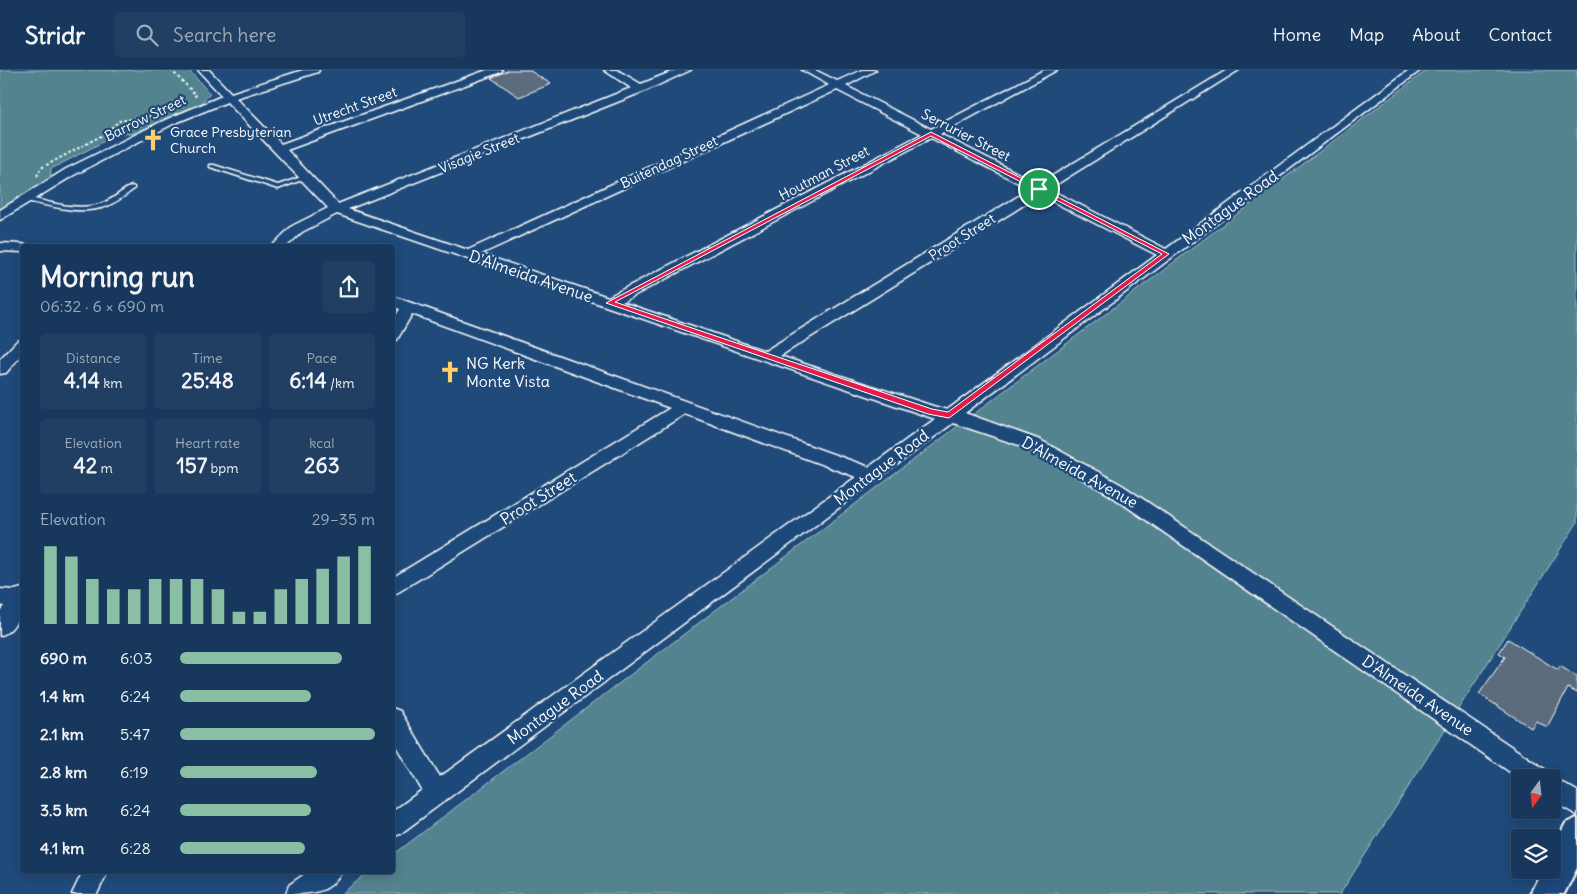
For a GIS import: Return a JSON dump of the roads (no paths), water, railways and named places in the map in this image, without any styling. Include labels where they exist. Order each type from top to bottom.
[{"type":"street","points":[[202,70],[336,209]]},
{"type":"street","name":"Barrow Street","points":[[0,216],[70,172],[176,119],[230,98],[314,70]]},
{"type":"street","name":"Utrecht Street","points":[[279,149],[497,70]]},
{"type":"street","points":[[609,70],[641,89]]},
{"type":"street","name":"Visagie Street","points":[[281,244],[297,229],[336,209],[686,70]]},
{"type":"street","name":"Serrurier Street","points":[[807,70],[1166,254]]},
{"type":"street","name":"Buitendag Street","points":[[468,254],[871,70]]},
{"type":"street","name":"Houtman Street","points":[[609,303],[1052,70]]},
{"type":"street","name":"Proot Street","points":[[767,357],[1234,70]]},
{"type":"street","name":"Montague Road","points":[[395,824],[871,475],[1411,71]]},
{"type":"street","name":"D'Almeida Avenue","points":[[336,209],[767,357],[931,412],[1004,432],[1034,444],[1116,490],[1525,769]]},
{"type":"street","points":[[0,247],[20,248]]},
{"type":"street","points":[[395,301],[871,475]]},
{"type":"street","points":[[395,331],[409,307]]},
{"type":"street","points":[[0,369],[20,347]]},
{"type":"street","name":"Proot Street","points":[[395,586],[684,407]]},
{"type":"street","points":[[0,598],[20,598]]},
{"type":"street","points":[[0,627],[20,601]]},
{"type":"street","points":[[395,723],[437,793]]},
{"type":"street","points":[[1561,794],[1577,804]]},
{"type":"street","points":[[1547,894],[1577,834]]},
{"type":"street","points":[[84,894],[94,874]]},
{"type":"street","points":[[298,894],[326,874]]},
{"type":"lane","points":[[212,166],[278,187],[307,177]]},
{"type":"lane","points":[[26,199],[93,208],[108,203],[132,188]]},
{"type":"place","name":"Grace Presbyterian Church","points":[[153,140]]},
{"type":"place","name":"NG Kerk Monte Vista","points":[[450,372]]}]
